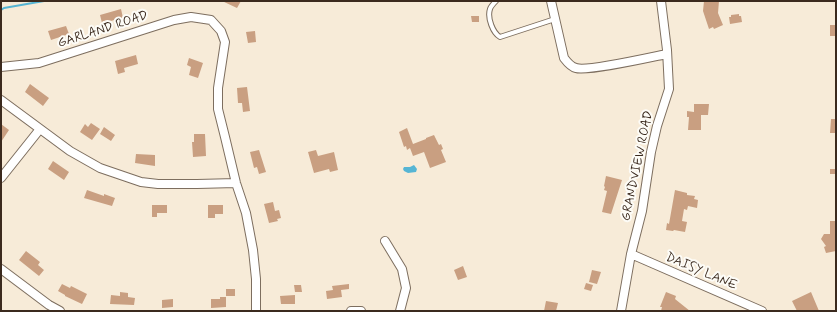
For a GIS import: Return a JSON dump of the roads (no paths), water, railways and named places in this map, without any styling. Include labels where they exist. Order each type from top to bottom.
[{"type":"street","points":[[551,1],[564,58],[576,69],[594,68],[668,54]]},
{"type":"street","name":"GRANDVIEW ROAD","points":[[621,311],[631,254],[642,211],[651,152],[657,126],[669,89],[668,54],[661,1]]},
{"type":"street","name":"GARLAND ROAD","points":[[1,67],[39,63],[174,20],[191,17],[211,20],[221,31],[225,42],[218,88],[218,109],[236,182],[246,213],[253,250],[256,279],[256,311]]},
{"type":"street","points":[[1,100],[70,151],[100,168],[141,182],[158,184],[236,182]]},
{"type":"street","points":[[1,178],[40,129]]},
{"type":"street","points":[[385,241],[402,269],[406,288],[400,311]]},
{"type":"street","name":"DAISY LANE","points":[[631,254],[762,311]]},
{"type":"street","points":[[1,269],[47,308],[60,311]]},
{"type":"street","points":[[351,311],[361,311]]},
{"type":"lane","points":[[496,1],[490,8],[489,15],[492,27],[496,35],[500,37],[555,19]]},
{"type":"water","points":[[414,165],[417,169],[416,172],[408,173],[403,169],[404,167]]},
{"type":"waterway","points":[[1,10],[4,8],[44,1]]}]
